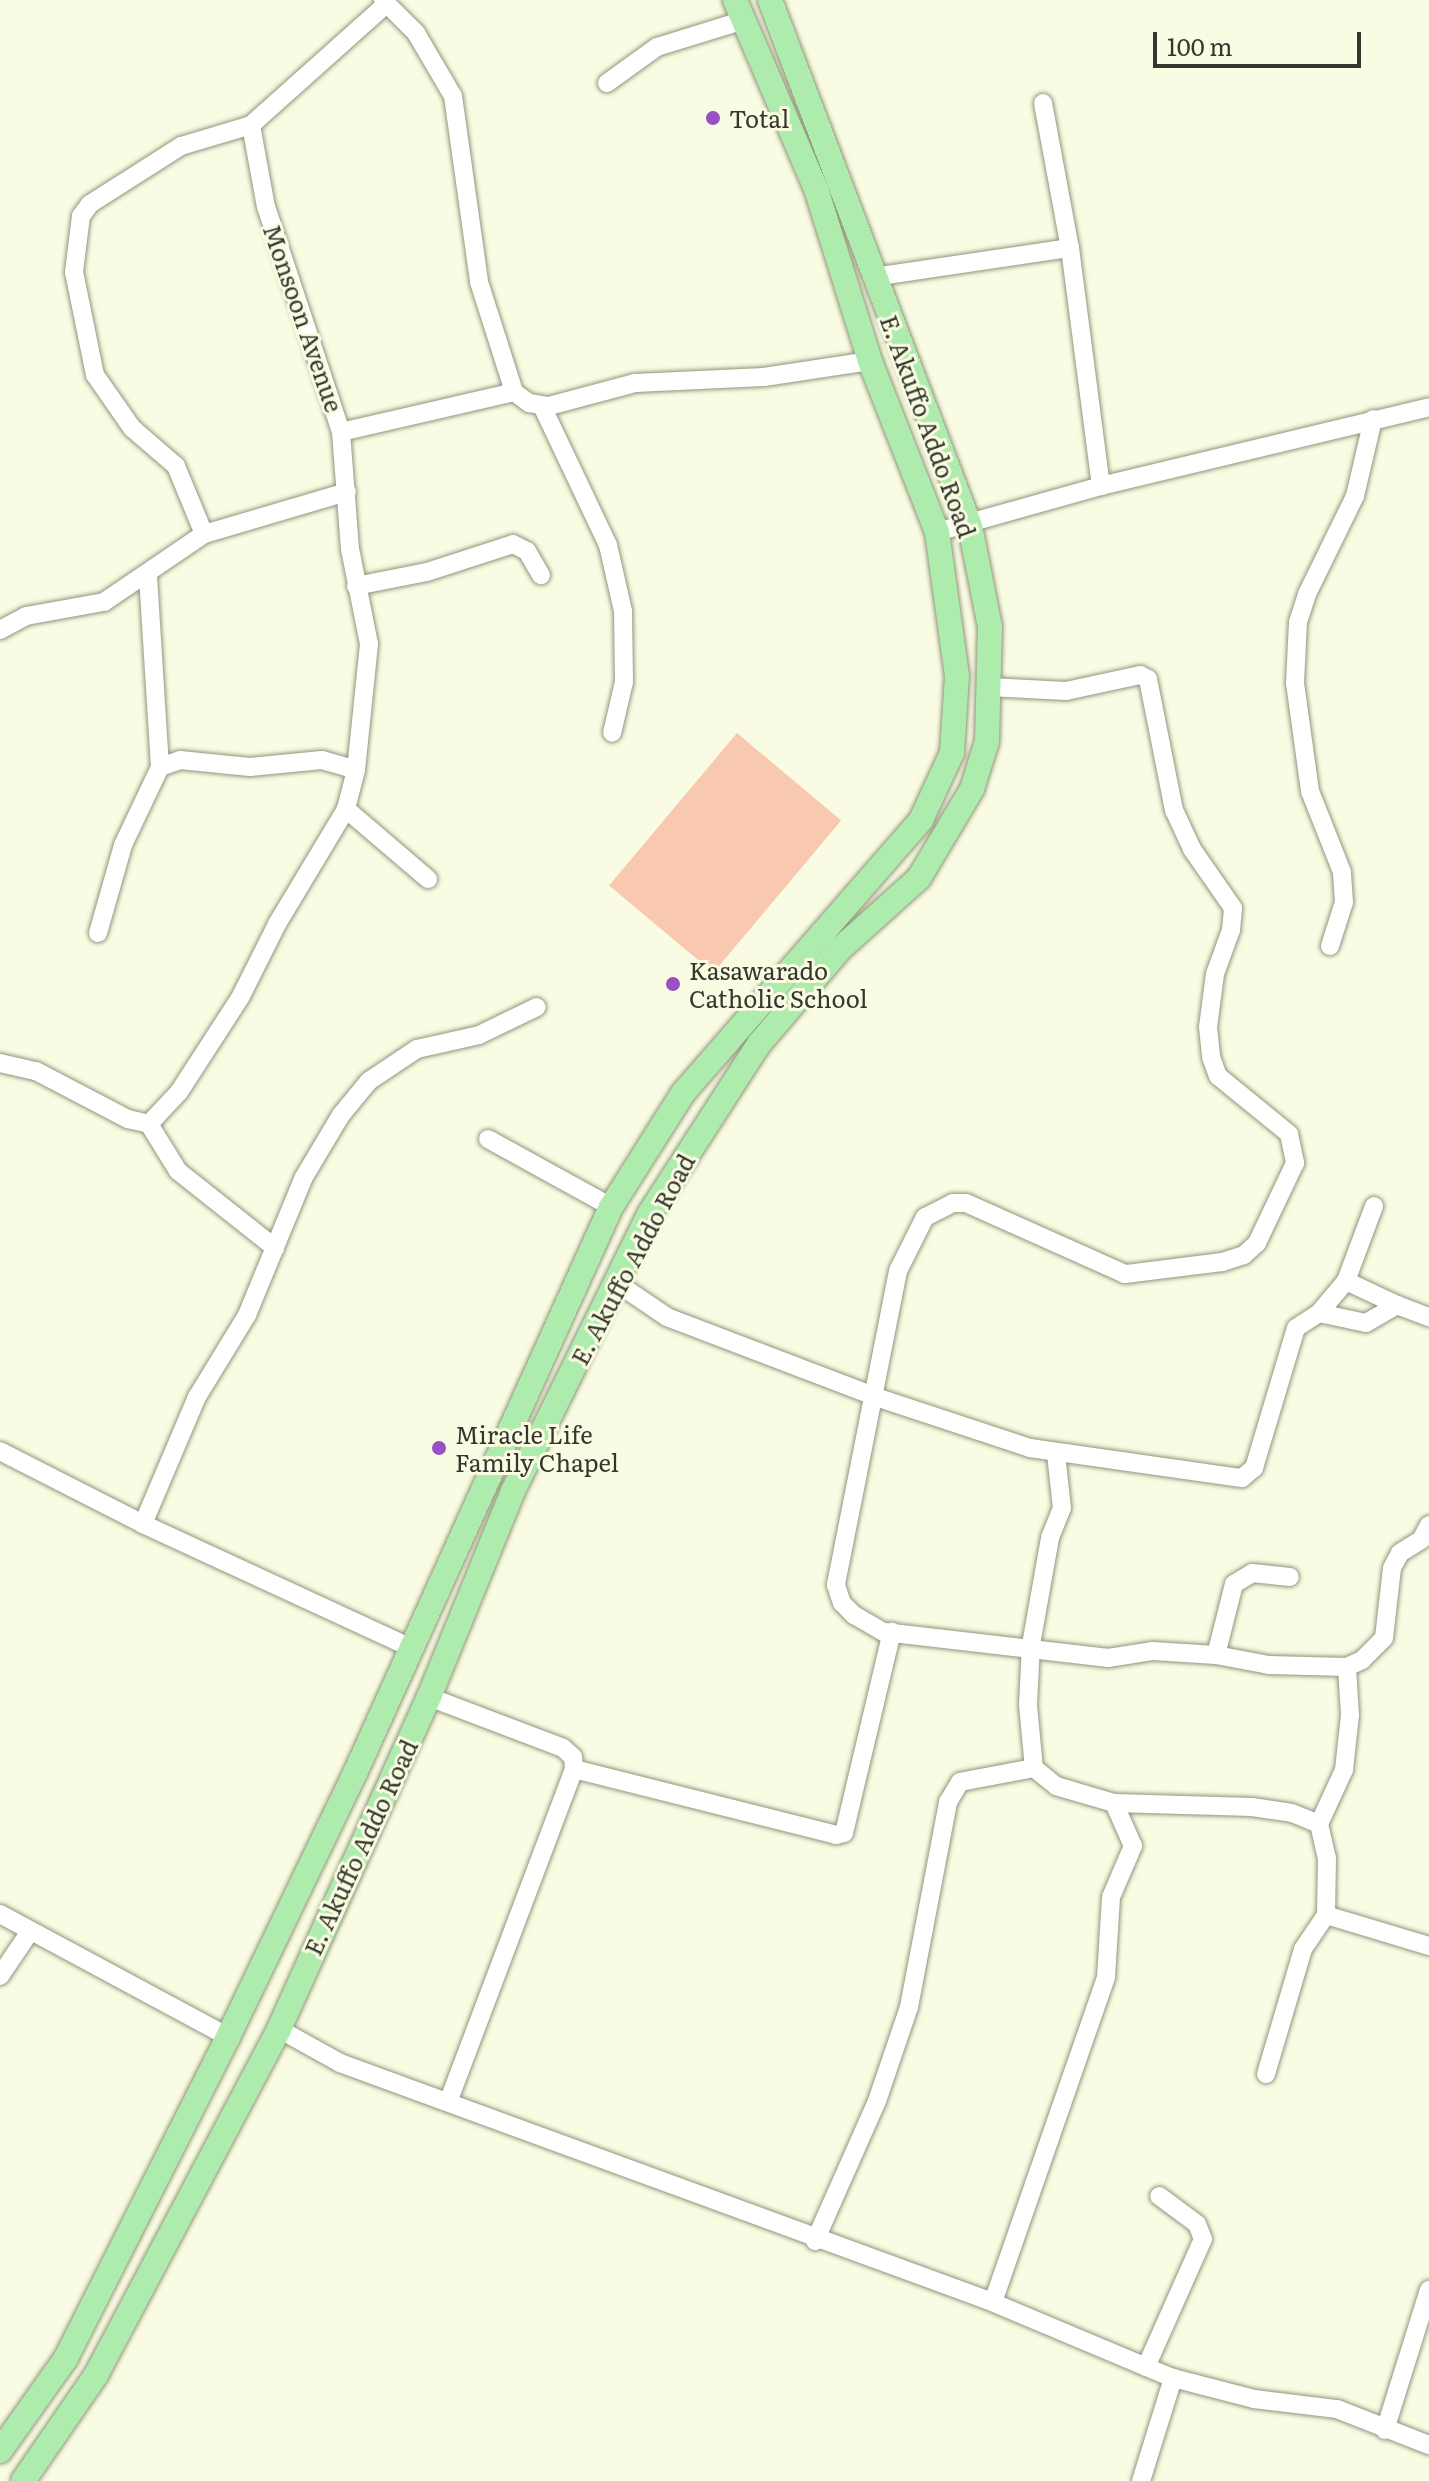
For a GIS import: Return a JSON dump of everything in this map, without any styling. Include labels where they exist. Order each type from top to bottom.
[{"type":"main road","name":"E. Akuffo Addo Road","points":[[23,2481],[96,2375],[279,2029],[429,1697],[513,1491],[656,1203],[759,1044],[841,948],[919,878],[944,841],[972,789],[987,741],[990,627],[970,526],[770,0]]},
{"type":"main road","name":"E. Akuffo Addo Road","points":[[0,2451],[66,2358],[228,2037],[356,1771],[409,1647],[611,1207],[683,1093],[787,970],[872,882],[921,820],[952,753],[957,676],[937,532],[870,361],[816,189],[739,10]]},
{"type":"street","points":[[204,534],[176,466],[132,428],[95,375],[74,272],[81,216],[90,204],[181,146],[251,125],[384,3],[416,33],[453,96],[479,282],[514,392],[542,406],[608,545],[623,611],[624,682],[612,733]]},
{"type":"street","points":[[607,83],[657,47],[739,10]]},
{"type":"street","points":[[1043,103],[1070,248],[1101,486]]},
{"type":"street","name":"Monsoon Avenue","points":[[251,125],[266,207],[341,432],[514,392]]},
{"type":"street","points":[[873,277],[1070,248]]},
{"type":"street","points":[[542,406],[635,383],[764,377],[870,361]]},
{"type":"street","points":[[937,532],[970,526],[1101,486],[1429,407]]},
{"type":"street","points":[[1330,946],[1344,902],[1342,872],[1310,791],[1295,683],[1298,622],[1307,594],[1355,496],[1373,419]]},
{"type":"street","points":[[149,1124],[179,1092],[241,996],[346,809],[356,770],[369,644],[356,586],[341,432]]},
{"type":"street","points":[[0,630],[26,616],[104,602],[148,577],[177,549],[204,534],[347,492]]},
{"type":"street","points":[[356,586],[427,572],[513,544],[527,551],[541,575]]},
{"type":"street","points":[[98,933],[123,845],[160,767],[148,577]]},
{"type":"street","points":[[989,687],[1066,691],[1140,675],[1148,679],[1174,810],[1192,849],[1233,908],[1231,930],[1215,974],[1208,1027],[1211,1057],[1218,1076],[1289,1134],[1295,1163],[1257,1243],[1244,1255],[1208,1264],[1125,1274],[966,1203],[941,1208],[925,1217],[898,1271],[876,1397],[836,1585],[842,1603],[871,1627],[949,1643],[1031,1645],[1108,1658],[1153,1651],[1216,1655],[1269,1665],[1347,1667],[1376,1651],[1384,1638],[1392,1568],[1400,1553],[1426,1536]]},
{"type":"street","points":[[160,767],[180,760],[208,767],[250,767],[322,760],[356,770]]},
{"type":"street","points":[[346,809],[428,879]]},
{"type":"street","points":[[143,1524],[197,1397],[247,1315],[304,1177],[369,1081],[417,1049],[479,1035],[537,1007]]},
{"type":"street","points":[[0,1063],[36,1071],[128,1119],[149,1124],[178,1171],[275,1248]]},
{"type":"street","points":[[488,1139],[611,1207]]},
{"type":"street","points":[[617,1283],[667,1317],[876,1397],[1056,1454],[1242,1478],[1254,1468],[1289,1339],[1319,1313],[1346,1281],[1374,1206]]},
{"type":"street","points":[[1346,1281],[1429,1317]]},
{"type":"street","points":[[1319,1313],[1366,1323],[1397,1305]]},
{"type":"street","points":[[0,1451],[143,1524],[409,1647]]},
{"type":"street","points":[[1056,1454],[1062,1508],[1050,1538],[1031,1645],[1028,1705],[1034,1768],[1056,1786],[1114,1803],[1252,1807],[1292,1813],[1319,1824]]},
{"type":"street","points":[[1216,1655],[1234,1584],[1252,1573],[1290,1577]]},
{"type":"street","points":[[574,1769],[844,1833],[892,1632]]},
{"type":"street","points":[[1266,2074],[1303,1949],[1326,1915],[1327,1858],[1319,1824],[1344,1770],[1350,1715],[1347,1667]]},
{"type":"street","points":[[429,1697],[563,1748],[573,1757],[574,1769],[449,2100]]},
{"type":"street","points":[[815,2241],[877,2101],[909,2007],[948,1802],[960,1782],[1034,1768]]},
{"type":"street","points":[[993,2302],[1090,2036],[1106,1977],[1111,1897],[1133,1846],[1114,1803]]},
{"type":"street","points":[[0,1914],[29,1933],[228,2037]]},
{"type":"street","points":[[1326,1915],[1429,1946]]},
{"type":"street","points":[[0,1976],[29,1933]]},
{"type":"street","points":[[279,2029],[340,2063],[449,2100],[815,2241],[993,2302],[1173,2378],[1254,2399],[1337,2409],[1429,2445]]},
{"type":"street","points":[[1146,2367],[1203,2239],[1197,2224],[1159,2196]]},
{"type":"street","points":[[1385,2430],[1429,2290]]},
{"type":"street","points":[[1141,2481],[1173,2378]]},
{"type":"shaded area","points":[[737,733],[841,820],[713,973],[609,885]]},
{"type":"place","name":"Total","points":[[713,118]]},
{"type":"place","name":"Kasawarado Catholic School","points":[[673,984]]},
{"type":"place","name":"Miracle Life Family Chapel","points":[[439,1448]]}]
